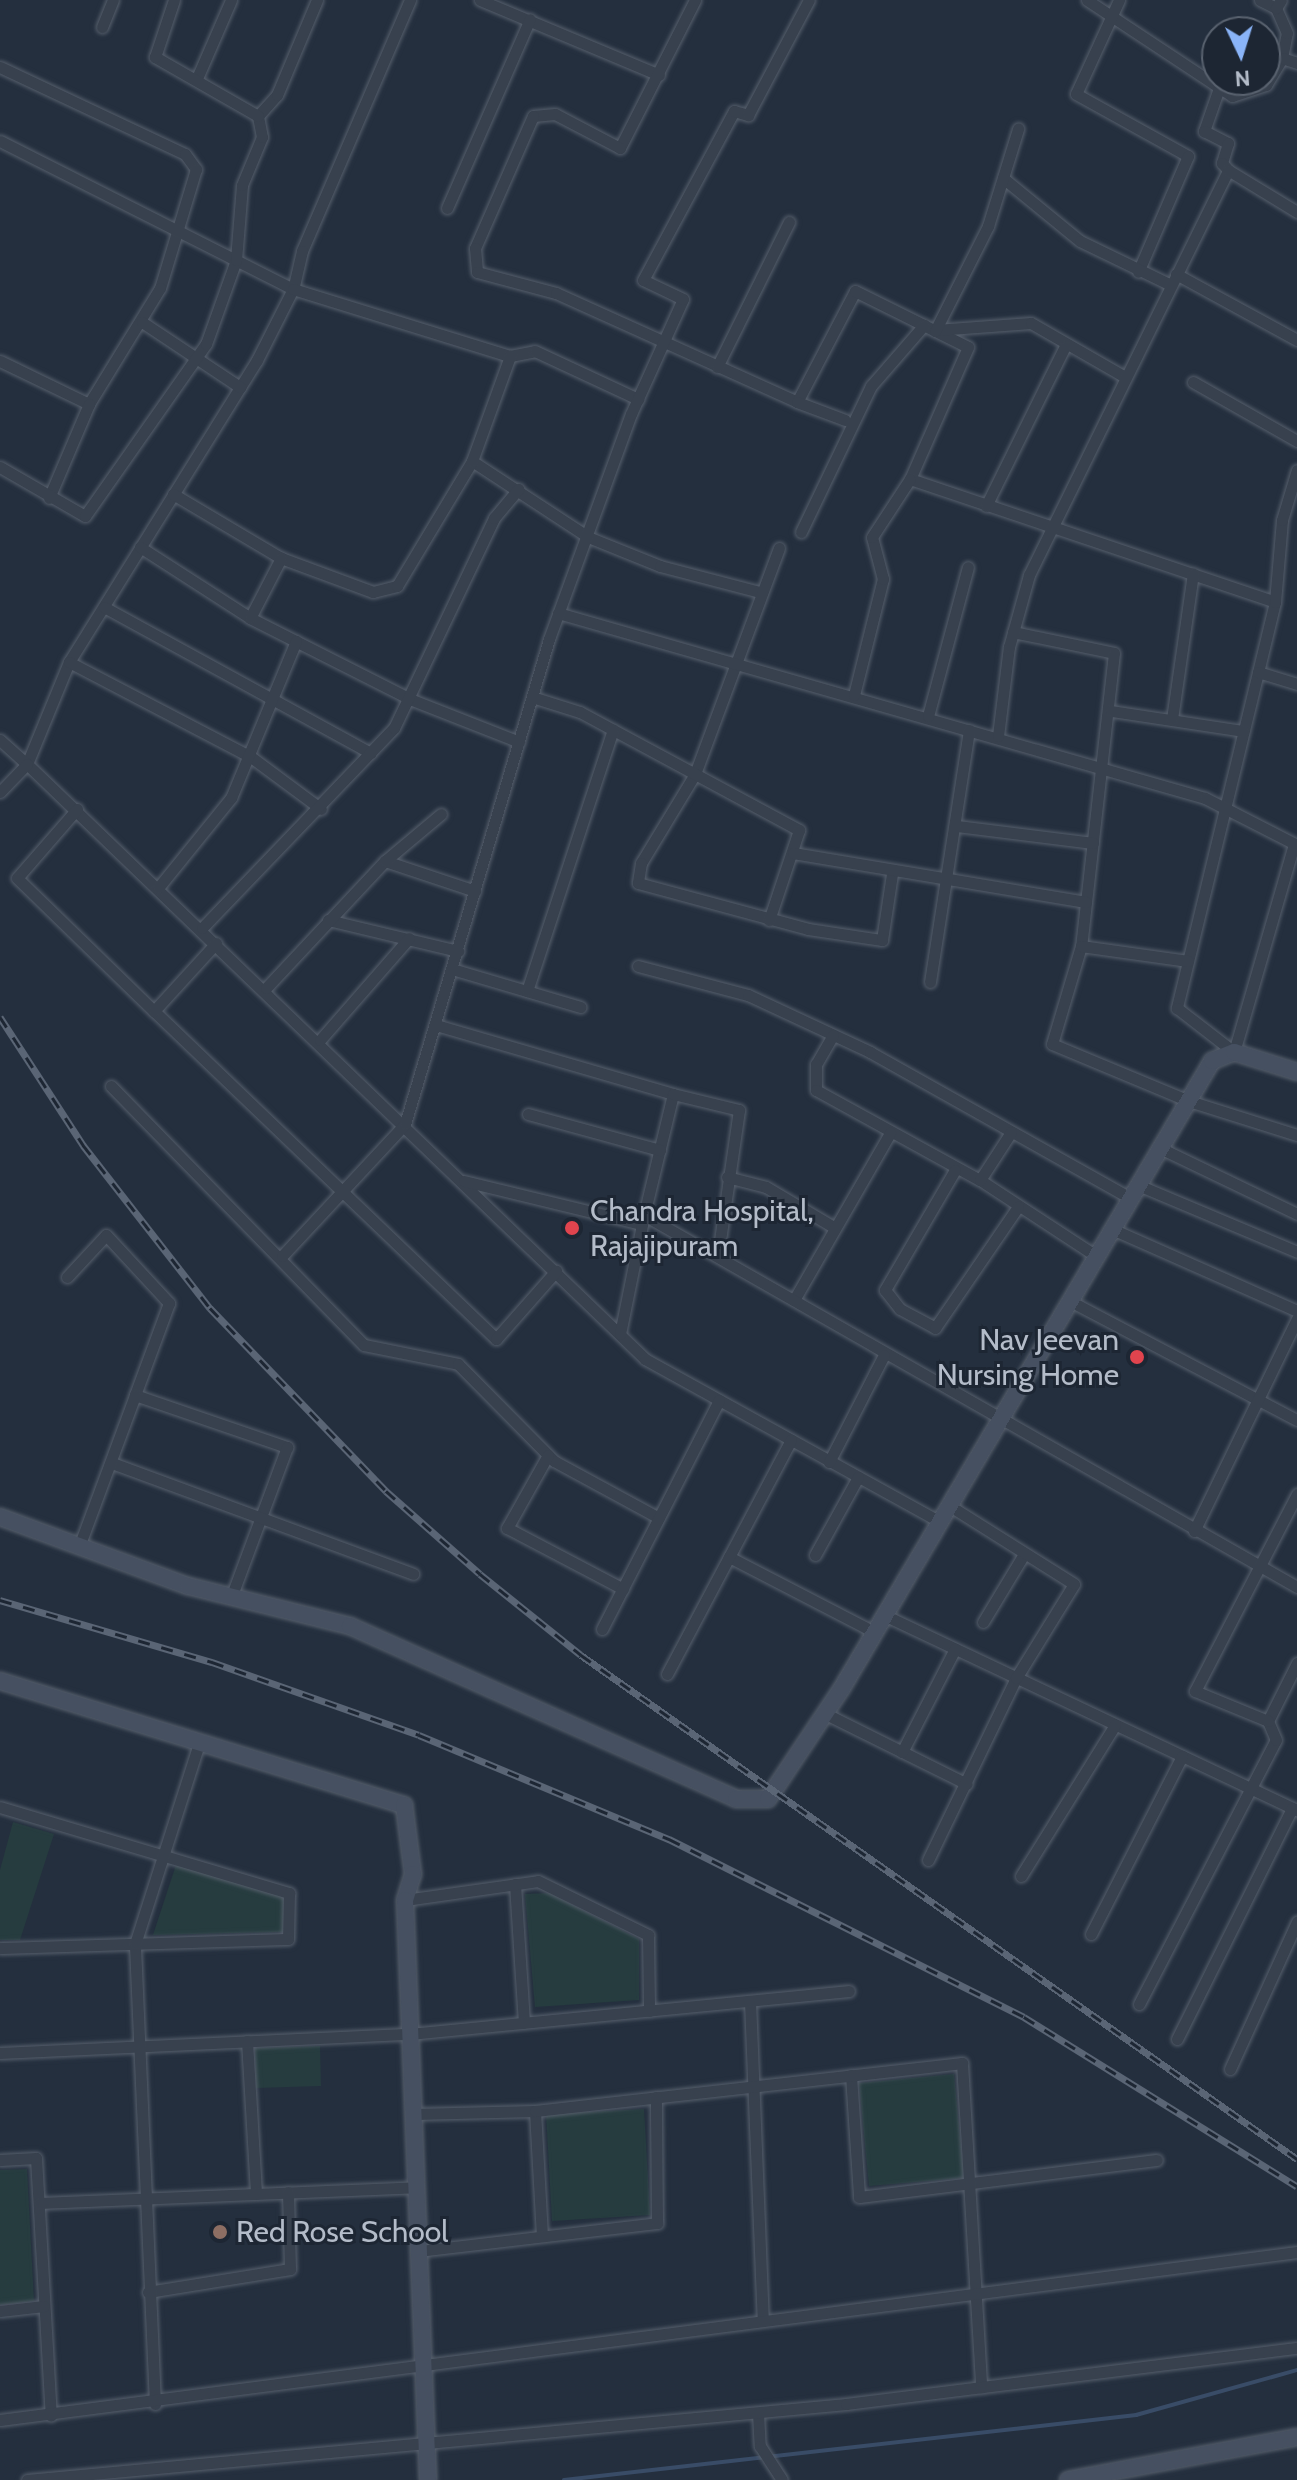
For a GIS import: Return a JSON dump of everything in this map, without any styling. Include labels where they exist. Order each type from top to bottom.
[{"type":"street","points":[[102,27],[113,0]]},
{"type":"street","points":[[0,467],[85,516],[195,359],[236,260],[242,185],[262,137],[258,116],[198,76],[155,57],[174,0]]},
{"type":"street","points":[[198,76],[231,0]]},
{"type":"street","points":[[258,116],[277,95],[317,0]]},
{"type":"street","points":[[0,792],[27,764],[69,662],[240,387],[293,289],[302,251],[410,0]]},
{"type":"street","points":[[480,0],[659,75]]},
{"type":"street","points":[[695,0],[620,148],[555,114],[533,116],[475,248],[477,272],[556,293],[717,367],[845,420]]},
{"type":"street","points":[[282,1256],[405,1124],[558,613],[638,399],[683,299],[643,280],[734,111],[748,115],[809,0]]},
{"type":"street","points":[[1087,0],[1201,76]]},
{"type":"street","points":[[1119,0],[1076,94],[1188,156],[1138,272]]},
{"type":"street","points":[[1260,0],[1278,4],[1287,33],[1282,58],[1297,63]]},
{"type":"street","points":[[447,208],[530,19]]},
{"type":"street","points":[[0,67],[185,154],[196,169],[176,219],[180,229],[142,322],[89,404],[49,498]]},
{"type":"street","points":[[1216,96],[1204,131],[1228,143],[1222,163],[1228,170],[1297,212]]},
{"type":"street","points":[[801,532],[871,386],[930,328],[988,226],[1018,129]]},
{"type":"street","points":[[0,141],[180,229],[293,289],[510,356],[535,351],[638,399]]},
{"type":"street","points":[[998,736],[1013,632],[1029,575],[1056,527],[1123,376],[1228,170]]},
{"type":"street","points":[[1003,178],[1080,241],[1138,272],[1174,280],[1297,340]]},
{"type":"street","points":[[717,367],[789,222]]},
{"type":"street","points":[[797,402],[855,291],[968,347],[910,479],[872,537],[883,579],[854,695]]},
{"type":"street","points":[[142,322],[240,387]]},
{"type":"street","points":[[930,328],[1031,323],[1065,346],[1123,376]]},
{"type":"street","points":[[986,506],[1065,346]]},
{"type":"street","points":[[173,494],[281,558],[373,592],[397,586],[472,461],[510,356]]},
{"type":"street","points":[[0,361],[89,404]]},
{"type":"street","points":[[1193,382],[1297,441]]},
{"type":"street","points":[[472,461],[588,537],[660,566],[760,592]]},
{"type":"street","points":[[1297,470],[1282,520],[1275,602],[1177,1008],[1234,1052],[1297,1072]]},
{"type":"street","points":[[910,479],[1275,602]]},
{"type":"street","points":[[202,928],[321,809],[371,753],[412,700],[494,518],[518,489]]},
{"type":"street","points":[[140,547],[250,618],[412,700],[519,742]]},
{"type":"street","points":[[779,548],[760,592],[695,774],[641,863],[638,883],[769,920],[882,940],[892,874]]},
{"type":"street","points":[[250,618],[281,558]]},
{"type":"street","points":[[928,716],[968,567]]},
{"type":"street","points":[[1172,719],[1193,574]]},
{"type":"street","points":[[104,607],[371,753]]},
{"type":"street","points":[[558,613],[1097,765],[1224,809],[1296,845],[1234,1052]]},
{"type":"street","points":[[1013,632],[1111,651],[1111,711],[1097,765],[1093,843],[1081,946],[1052,1044],[1189,1101],[1297,1135]]},
{"type":"street","points":[[158,888],[231,798],[251,757],[296,641]]},
{"type":"street","points":[[69,662],[251,757],[321,809]]},
{"type":"street","points":[[1258,672],[1297,684]]},
{"type":"street","points":[[532,697],[613,730],[799,830],[769,920]]},
{"type":"street","points":[[1111,711],[1243,731]]},
{"type":"street","points":[[527,991],[613,730]]},
{"type":"street","points":[[930,982],[957,826],[969,730]]},
{"type":"street","points":[[0,740],[266,988],[645,1359],[938,1521]]},
{"type":"street","points":[[77,809],[17,878],[154,1011],[496,1339],[556,1271]]},
{"type":"street","points":[[266,988],[385,861],[441,814]]},
{"type":"street","points":[[957,826],[1093,843]]},
{"type":"street","points":[[793,853],[892,874],[1086,902]]},
{"type":"street","points":[[385,861],[475,891]]},
{"type":"street","points":[[328,920],[458,951]]},
{"type":"street","points":[[320,1040],[409,938]]},
{"type":"street","points":[[154,1011],[216,943]]},
{"type":"street","points":[[1081,946],[1188,961]]},
{"type":"street","points":[[638,966],[748,995],[833,1035],[1011,1132],[1134,1192],[1297,1252]]},
{"type":"street","points":[[452,969],[580,1007]]},
{"type":"street","points":[[436,1025],[673,1094],[739,1110],[718,1254]]},
{"type":"street","points":[[833,1035],[816,1064],[816,1090],[955,1170],[980,1180],[1096,1256]]},
{"type":"street","points":[[0,1517],[232,1595],[350,1626],[736,1799],[778,1792],[1212,1061],[1234,1052]]},
{"type":"street","points":[[111,1086],[282,1256],[364,1345],[458,1364],[548,1455],[659,1518]]},
{"type":"street","points":[[620,1334],[673,1094]]},
{"type":"street","points":[[528,1114],[660,1150]]},
{"type":"street","points":[[980,1180],[1011,1132]]},
{"type":"street","points":[[794,1300],[890,1133]]},
{"type":"street","points":[[1160,1148],[1297,1214]]},
{"type":"street","points":[[955,1170],[885,1290],[900,1309],[935,1328],[1018,1207]]},
{"type":"street","points":[[727,1177],[766,1187],[835,1228]]},
{"type":"street","points":[[463,1180],[643,1219],[718,1254],[997,1420],[1297,1587]]},
{"type":"street","points":[[1112,1229],[1297,1311]]},
{"type":"street","points":[[67,1277],[106,1235],[169,1303],[80,1544]]},
{"type":"street","points":[[1070,1301],[1297,1420]]},
{"type":"street","points":[[1194,1531],[1263,1400],[1297,1319]]},
{"type":"street","points":[[829,1462],[884,1355]]},
{"type":"street","points":[[135,1395],[287,1447],[232,1595]]},
{"type":"street","points":[[602,1629],[719,1400]]},
{"type":"street","points":[[667,1674],[791,1440]]},
{"type":"street","points":[[548,1455],[507,1528],[623,1589]]},
{"type":"street","points":[[112,1463],[259,1521],[413,1574]]},
{"type":"street","points":[[815,1555],[858,1477]]},
{"type":"street","points":[[1139,2004],[1248,1787],[1276,1740],[1268,1721],[1195,1691],[1297,1494]]},
{"type":"street","points":[[928,1860],[1016,1678],[1074,1584],[947,1504]]},
{"type":"street","points":[[983,1622],[1024,1554]]},
{"type":"street","points":[[729,1557],[874,1632]]},
{"type":"street","points":[[884,1615],[1294,1809],[1177,2039]]},
{"type":"street","points":[[902,1752],[955,1649]]},
{"type":"street","points":[[1268,1721],[1297,1663]]},
{"type":"street","points":[[0,1681],[398,1801],[408,1815],[413,1874],[405,1900],[428,2480]]},
{"type":"street","points":[[826,1714],[967,1784]]},
{"type":"street","points":[[1021,1876],[1115,1725]]},
{"type":"street","points":[[155,2404],[136,2046],[135,1944],[199,1743]]},
{"type":"street","points":[[1091,1934],[1182,1756]]},
{"type":"street","points":[[0,1807],[163,1852],[289,1893],[288,1939],[0,1948]]},
{"type":"street","points":[[405,1900],[538,1881],[648,1935],[649,2011]]},
{"type":"street","points":[[515,1884],[524,2023]]},
{"type":"street","points":[[1230,2069],[1297,1922]]},
{"type":"street","points":[[0,2053],[410,2034],[849,1991]]},
{"type":"street","points":[[750,2001],[763,2321]]},
{"type":"street","points":[[247,2041],[256,2194]]},
{"type":"street","points":[[414,2114],[535,2111],[962,2063],[979,2293],[981,2387]]},
{"type":"street","points":[[851,2075],[859,2197],[1157,2160]]},
{"type":"street","points":[[419,2251],[657,2223],[656,2097]]},
{"type":"street","points":[[535,2111],[542,2236]]},
{"type":"street","points":[[0,2160],[36,2158],[51,2416]]},
{"type":"street","points":[[39,2203],[417,2187]]},
{"type":"street","points":[[148,2292],[290,2269],[288,2192]]},
{"type":"street","points":[[0,2420],[155,2404],[1297,2252]]},
{"type":"street","points":[[0,2311],[44,2306]]},
{"type":"street","points":[[27,2480],[427,2447],[758,2413],[1297,2348]]},
{"type":"street","points":[[758,2413],[760,2446],[780,2476]]},
{"type":"street","points":[[1068,2480],[1117,2477],[1297,2437]]},
{"type":"green space","points":[[13,1822],[54,1834],[20,1940],[0,1940],[0,1870]]},
{"type":"green space","points":[[176,1865],[284,1896],[283,1932],[153,1935]]},
{"type":"green space","points":[[549,1893],[639,1939],[639,2000],[535,2007],[525,1894]]},
{"type":"green space","points":[[320,2046],[321,2086],[256,2088],[255,2048]]},
{"type":"green space","points":[[954,2074],[964,2178],[869,2186],[859,2083]]},
{"type":"green space","points":[[644,2109],[650,2215],[552,2221],[546,2114]]},
{"type":"green space","points":[[27,2169],[34,2301],[0,2305],[0,2170]]},
{"type":"waterway","points":[[564,2480],[1136,2415],[1297,2370]]},
{"type":"railway","points":[[0,1017],[83,1145],[210,1308],[386,1491],[480,1574],[581,1655],[1297,2159]]},
{"type":"railway","points":[[0,1600],[212,1662],[419,1735],[669,1839],[1024,2017],[1297,2186]]},
{"type":"place","name":"Chandra Hospital, Rajajipuram","points":[[572,1228]]},
{"type":"place","name":"Nav Jeevan Nursing Home","points":[[1137,1357]]},
{"type":"place","name":"Red Rose School","points":[[220,2232]]}]
